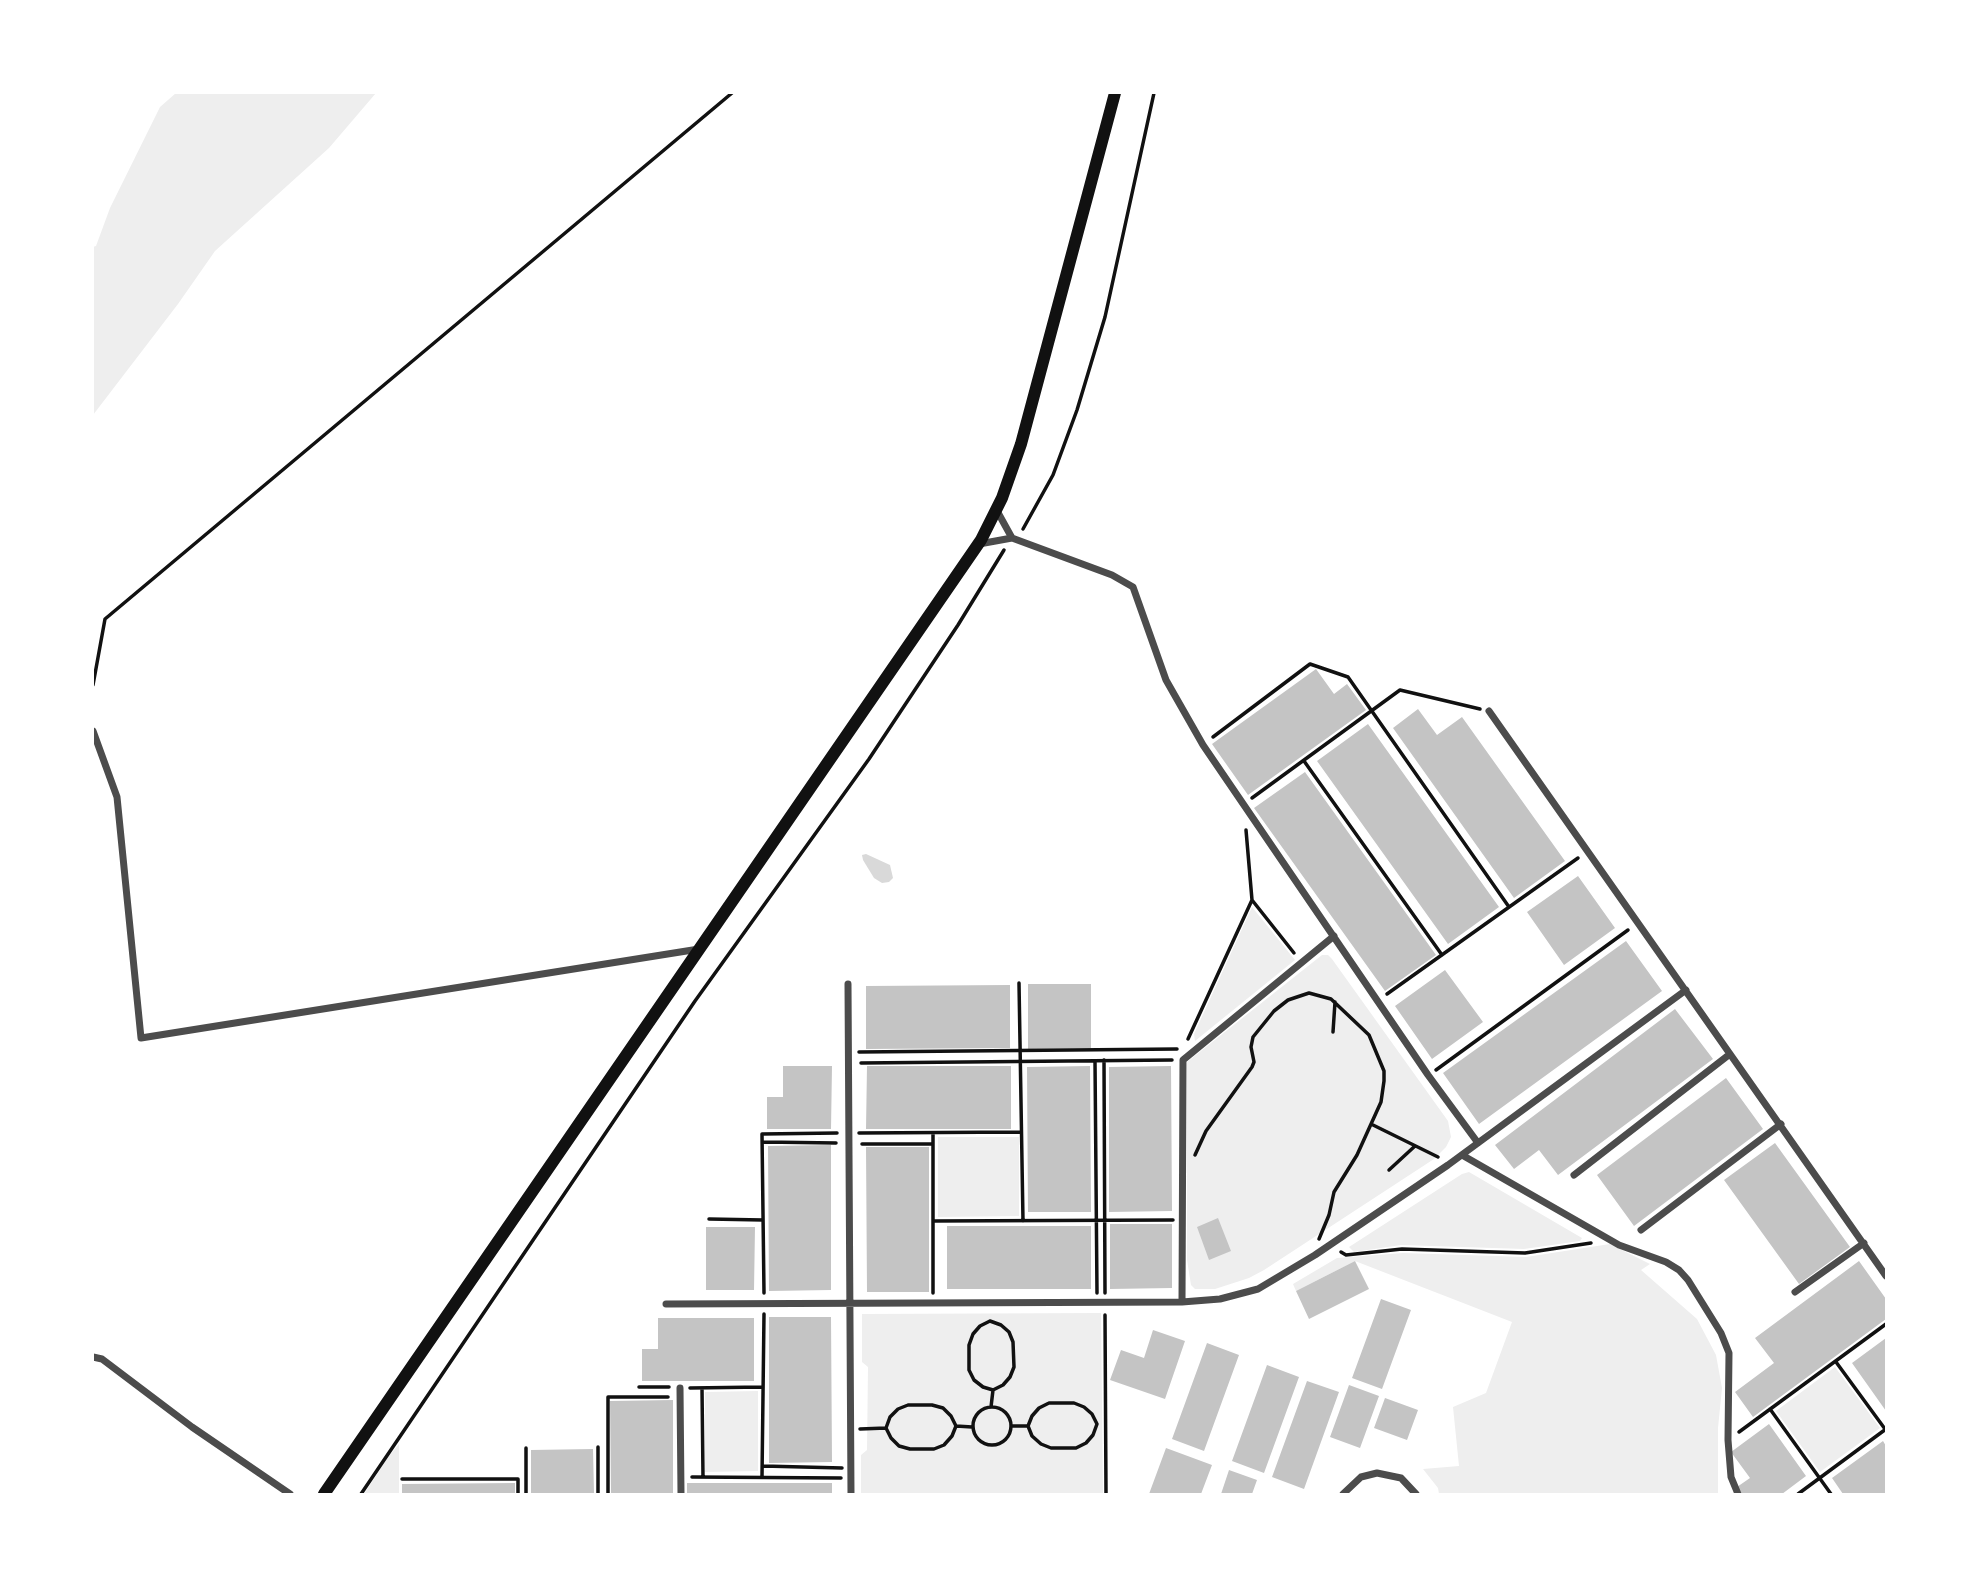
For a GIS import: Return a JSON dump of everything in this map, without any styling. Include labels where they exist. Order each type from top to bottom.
[{"type":"main road","points":[[324,1494],[977,544],[996,509],[1026,428],[1115,93]]},
{"type":"street","points":[[996,509],[1012,538]]},
{"type":"street","points":[[977,544],[1012,538],[1112,575],[1133,587],[1166,680],[1203,745],[1478,1143]]},
{"type":"street","points":[[1489,711],[1886,1276]]},
{"type":"street","points":[[93,731],[117,797],[141,1038],[699,949]]},
{"type":"street","points":[[1182,1302],[1182,1060],[1334,936]]},
{"type":"street","points":[[848,984],[851,1494]]},
{"type":"street","points":[[666,1304],[1182,1302],[1220,1298],[1258,1289],[1315,1255],[1445,1168],[1686,990]]},
{"type":"street","points":[[1574,1175],[1730,1054]]},
{"type":"street","points":[[1641,1230],[1781,1124]]},
{"type":"street","points":[[1462,1155],[1619,1245],[1644,1252],[1679,1269],[1716,1324],[1729,1353],[1728,1440],[1731,1477],[1738,1494]]},
{"type":"street","points":[[1795,1292],[1864,1243]]},
{"type":"street","points":[[93,1357],[103,1359],[192,1427],[290,1494]]},
{"type":"street","points":[[680,1388],[681,1494]]},
{"type":"street","points":[[1343,1494],[1361,1477],[1377,1473],[1401,1478],[1416,1494]]},
{"type":"path","points":[[93,685],[105,619],[732,93]]},
{"type":"path","points":[[1203,745],[1310,664],[1348,677],[1509,907]]},
{"type":"path","points":[[848,1053],[1186,1049],[1187,1041],[1252,900],[1244,804],[1400,690],[1489,711]]},
{"type":"path","points":[[1304,761],[1442,955]]},
{"type":"path","points":[[1378,1001],[1588,851]]},
{"type":"path","points":[[1252,900],[1301,962]]},
{"type":"path","points":[[1429,1075],[1639,923]]},
{"type":"path","points":[[1019,983],[1023,1221]]},
{"type":"path","points":[[1182,1165],[1193,1160],[1206,1131],[1249,1072],[1254,1062],[1251,1047],[1253,1037],[1274,1011],[1288,1000],[1309,993],[1335,1002],[1368,1035],[1384,1071],[1381,1102],[1357,1155],[1334,1192],[1315,1255]]},
{"type":"path","points":[[1333,1032],[1335,1002]]},
{"type":"path","points":[[1095,1060],[1096,1221],[1106,1494]]},
{"type":"path","points":[[1101,1302],[1105,1221],[1104,1060]]},
{"type":"path","points":[[848,1063],[1182,1060]]},
{"type":"path","points":[[1371,1124],[1441,1158],[1445,1168]]},
{"type":"path","points":[[762,1134],[1021,1132]]},
{"type":"path","points":[[933,1134],[934,1302]]},
{"type":"path","points":[[1389,1170],[1415,1146]]},
{"type":"path","points":[[709,1219],[763,1220]]},
{"type":"path","points":[[933,1221],[1182,1220]]},
{"type":"path","points":[[1330,1244],[1346,1255],[1402,1249],[1525,1253],[1596,1242]]},
{"type":"path","points":[[990,1321],[1009,1332],[1013,1342],[1014,1367],[1010,1377],[1003,1385],[993,1390],[974,1380],[969,1370],[969,1345],[973,1334],[980,1326],[990,1321]]},
{"type":"path","points":[[1728,1440],[1886,1324]]},
{"type":"path","points":[[1798,1494],[1886,1430],[1836,1362]]},
{"type":"path","points":[[639,1387],[763,1387]]},
{"type":"path","points":[[702,1388],[703,1477]]},
{"type":"path","points":[[991,1407],[993,1390]]},
{"type":"path","points":[[608,1494],[608,1397],[680,1397]]},
{"type":"path","points":[[1049,1403],[1074,1403],[1084,1407],[1093,1414],[1097,1424],[1086,1443],[1076,1448],[1051,1448],[1041,1444],[1032,1436],[1028,1426],[1039,1408],[1049,1403]]},
{"type":"path","points":[[908,1405],[943,1408],[956,1426],[952,1436],[934,1450],[909,1450],[899,1446],[886,1428],[898,1409],[908,1405]]},
{"type":"path","points":[[991,1407],[1006,1413],[1011,1426],[1006,1440],[992,1446],[978,1441],[972,1427],[977,1414],[991,1407]]},
{"type":"path","points":[[1770,1409],[1831,1494]]},
{"type":"path","points":[[1097,1424],[1105,1425]]},
{"type":"path","points":[[956,1426],[972,1427]]},
{"type":"path","points":[[1011,1426],[1028,1426]]},
{"type":"path","points":[[850,1429],[886,1428]]},
{"type":"path","points":[[598,1447],[598,1494]]},
{"type":"path","points":[[526,1448],[526,1494]]},
{"type":"path","points":[[762,1466],[851,1469]]},
{"type":"path","points":[[681,1477],[850,1478]]},
{"type":"path","points":[[402,1479],[518,1479],[518,1494]]},
{"type":"shaded area","points":[[176,93],[376,93],[329,148],[215,251],[93,415],[93,247],[96,246],[110,208],[160,107]]},
{"type":"shaded area","points":[[866,854],[890,865],[893,878],[889,882],[882,883],[874,878],[863,860],[862,855]]},
{"type":"shaded area","points":[[1252,907],[1295,960],[1195,1041],[1194,1034]]},
{"type":"shaded area","points":[[1322,955],[1328,955],[1332,959],[1448,1121],[1451,1137],[1446,1147],[1434,1159],[1264,1270],[1215,1289],[1195,1289],[1191,1285],[1187,1260],[1187,1062]]},
{"type":"shaded area","points":[[938,1137],[1019,1137],[1019,1216],[938,1217]]},
{"type":"shaded area","points":[[1469,1172],[1582,1238],[1580,1241],[1524,1249],[1401,1245],[1354,1252],[1349,1247],[1462,1174]]},
{"type":"shaded area","points":[[1610,1244],[1650,1264],[1641,1270],[1697,1319],[1716,1355],[1722,1388],[1718,1428],[1718,1494],[1439,1494],[1438,1488],[1423,1469],[1459,1466],[1453,1407],[1486,1393],[1512,1322],[1355,1261],[1296,1291],[1293,1284],[1337,1258],[1403,1253],[1526,1257]]},
{"type":"shaded area","points":[[1101,1313],[1103,1494],[861,1494],[861,1455],[867,1450],[868,1367],[862,1362],[862,1314]]},
{"type":"shaded area","points":[[1835,1367],[1880,1428],[1820,1472],[1776,1411]]},
{"type":"shaded area","points":[[758,1391],[758,1471],[705,1472],[705,1392]]},
{"type":"shaded area","points":[[399,1444],[399,1494],[364,1494],[389,1456]]},
{"type":"building","points":[[1316,669],[1334,694],[1347,684],[1366,710],[1248,795],[1212,744]]},
{"type":"building","points":[[1418,709],[1437,735],[1462,717],[1565,861],[1514,898],[1393,728]]},
{"type":"building","points":[[1368,724],[1499,907],[1448,944],[1317,761]]},
{"type":"building","points":[[1305,772],[1436,955],[1385,991],[1254,808]]},
{"type":"building","points":[[1578,876],[1615,928],[1564,965],[1527,912]]},
{"type":"building","points":[[1626,941],[1662,991],[1479,1124],[1443,1073]]},
{"type":"building","points":[[1445,970],[1483,1022],[1432,1059],[1395,1006]]},
{"type":"building","points":[[1028,984],[1091,984],[1091,1048],[1028,1049]]},
{"type":"building","points":[[1010,985],[1010,1048],[866,1049],[866,986]]},
{"type":"building","points":[[1675,1009],[1713,1059],[1558,1175],[1539,1150],[1514,1169],[1495,1145]]},
{"type":"building","points":[[783,1066],[832,1066],[831,1129],[767,1129],[767,1097],[783,1097]]},
{"type":"building","points":[[867,1066],[1011,1066],[1011,1129],[866,1129]]},
{"type":"building","points":[[1090,1066],[1091,1212],[1028,1212],[1027,1067]]},
{"type":"building","points":[[1171,1066],[1172,1211],[1109,1212],[1109,1067]]},
{"type":"building","points":[[1726,1078],[1763,1129],[1634,1226],[1597,1175]]},
{"type":"building","points":[[1775,1143],[1850,1247],[1799,1284],[1724,1180]]},
{"type":"building","points":[[831,1145],[831,1290],[769,1291],[768,1146]]},
{"type":"building","points":[[866,1147],[929,1147],[929,1292],[867,1292]]},
{"type":"building","points":[[1218,1218],[1231,1251],[1209,1260],[1197,1227]]},
{"type":"building","points":[[1110,1224],[1172,1224],[1172,1288],[1110,1289]]},
{"type":"building","points":[[947,1226],[1091,1226],[1091,1289],[947,1289]]},
{"type":"building","points":[[706,1227],[755,1227],[754,1290],[706,1290]]},
{"type":"building","points":[[1355,1261],[1369,1289],[1309,1319],[1296,1291]]},
{"type":"building","points":[[1859,1261],[1886,1299],[1886,1319],[1753,1417],[1735,1392],[1774,1363],[1755,1338]]},
{"type":"building","points":[[1381,1299],[1411,1310],[1382,1389],[1352,1378]]},
{"type":"building","points":[[769,1317],[831,1317],[832,1462],[769,1463]]},
{"type":"building","points":[[658,1318],[754,1318],[754,1381],[642,1381],[642,1349],[658,1349]]},
{"type":"building","points":[[1153,1330],[1185,1341],[1165,1399],[1110,1380],[1121,1350],[1144,1358]]},
{"type":"building","points":[[1886,1338],[1886,1411],[1852,1363]]},
{"type":"building","points":[[1207,1343],[1239,1355],[1204,1451],[1172,1439]]},
{"type":"building","points":[[1267,1365],[1299,1377],[1264,1473],[1232,1461]]},
{"type":"building","points":[[1307,1381],[1339,1392],[1304,1489],[1272,1477]]},
{"type":"building","points":[[1349,1385],[1379,1396],[1360,1448],[1330,1437]]},
{"type":"building","points":[[1385,1398],[1418,1410],[1407,1440],[1374,1428]]},
{"type":"building","points":[[673,1400],[673,1494],[611,1494],[610,1401]]},
{"type":"building","points":[[1769,1424],[1806,1476],[1782,1494],[1742,1494],[1737,1487],[1750,1478],[1731,1452]]},
{"type":"building","points":[[1883,1441],[1886,1446],[1886,1494],[1843,1494],[1832,1478]]},
{"type":"building","points":[[1166,1448],[1212,1465],[1201,1494],[1149,1494]]},
{"type":"building","points":[[593,1449],[594,1494],[531,1494],[531,1450]]},
{"type":"building","points":[[1229,1470],[1257,1480],[1252,1494],[1221,1494]]},
{"type":"building","points":[[515,1483],[515,1494],[402,1494],[402,1484]]},
{"type":"building","points":[[687,1483],[832,1483],[832,1494],[687,1494]]}]
